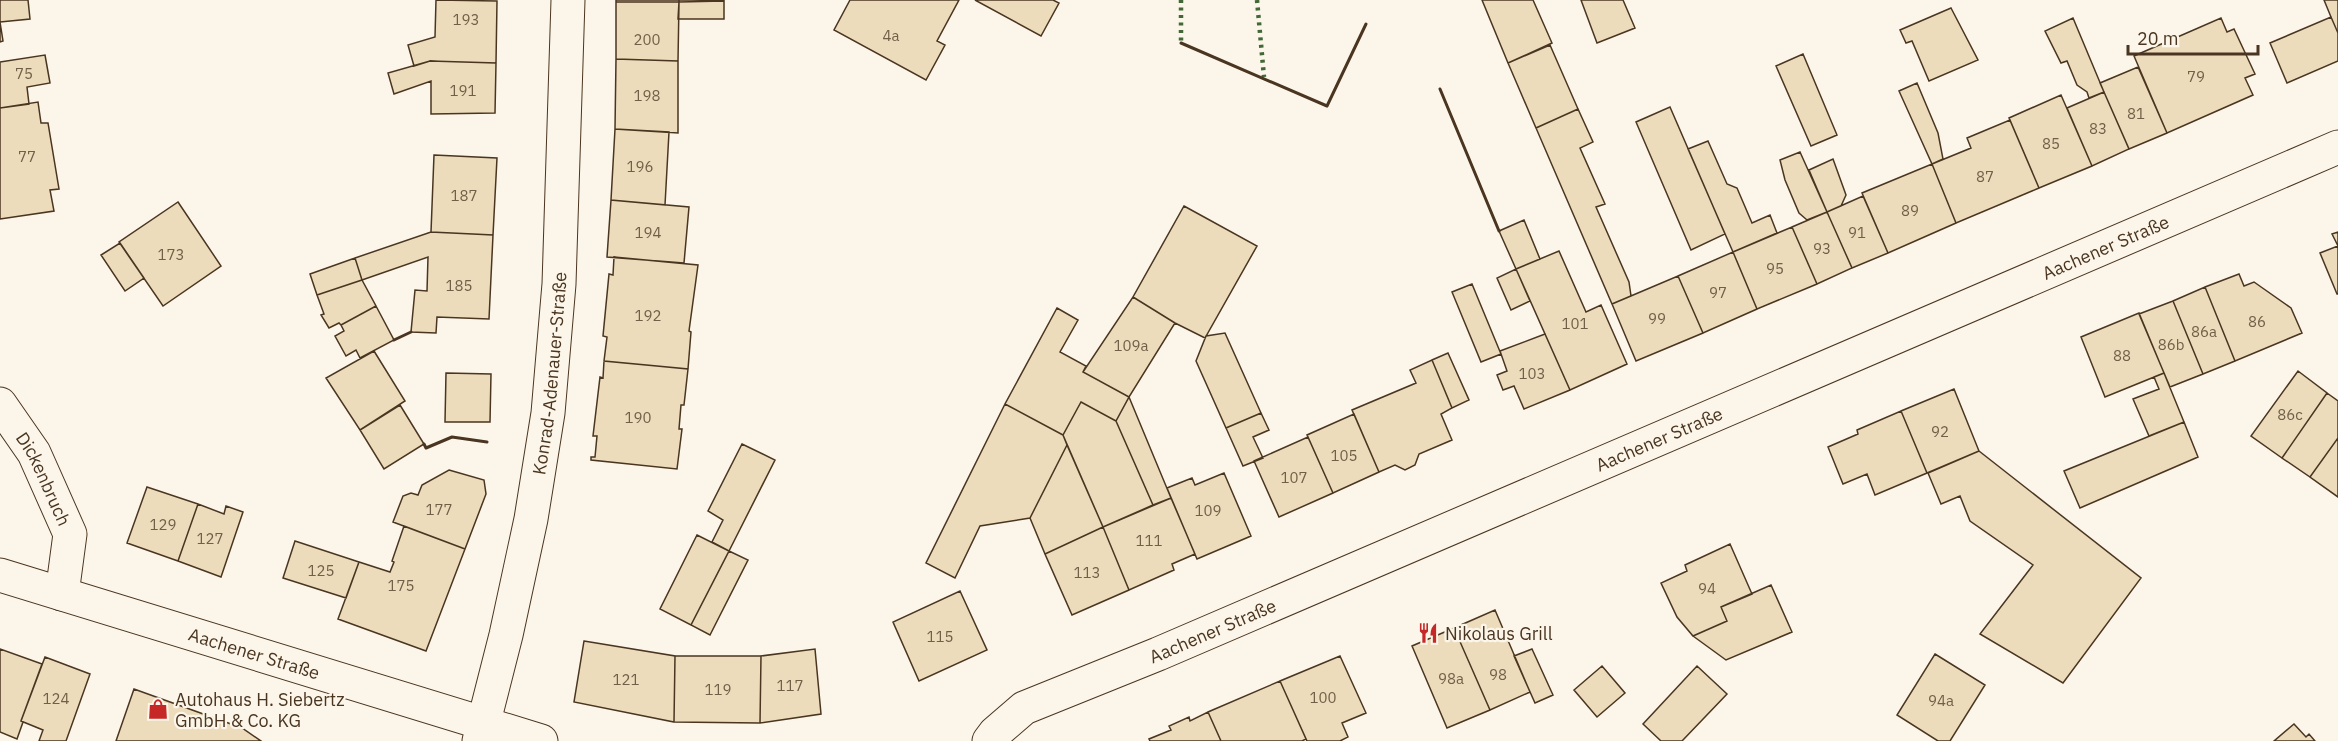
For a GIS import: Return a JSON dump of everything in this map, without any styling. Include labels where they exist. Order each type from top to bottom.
[{"type":"street","name":"Konrad-Adenauer-Straße","points":[[482,733],[531,519],[548,413],[559,284],[568,0]]},
{"type":"street","name":"Aachener Straße","points":[[989,741],[1024,708],[1158,654],[2338,147]]},
{"type":"street","name":"Dickenbruch","points":[[0,404],[34,453],[70,534],[62,594]]},
{"type":"street","name":"Aachener Straße","points":[[0,575],[482,733],[542,741]]},
{"type":"building","points":[[0,0],[28,0],[30,19],[0,22]]},
{"type":"building","points":[[436,0],[497,1],[496,63],[430,61],[414,66],[408,45],[435,37]]},
{"type":"building","points":[[616,0],[679,0],[679,2],[616,2]]},
{"type":"building","points":[[679,0],[724,0],[724,1],[679,2]]},
{"type":"building","points":[[850,0],[959,0],[937,41],[945,45],[926,80],[834,30]]},
{"type":"building","points":[[975,0],[1053,0],[1059,3],[1041,36]]},
{"type":"building","points":[[1482,0],[1533,0],[1552,43],[1508,63]]},
{"type":"building","points":[[1581,0],[1623,0],[1635,28],[1597,43]]},
{"type":"building","points":[[2324,0],[2338,0],[2338,33],[2331,17]]},
{"type":"building","points":[[724,1],[724,19],[678,19],[679,2]]},
{"type":"building","points":[[616,2],[679,2],[678,61],[616,59]]},
{"type":"building","points":[[1951,8],[1978,60],[1929,81],[1912,41],[1906,43],[1900,30]]},
{"type":"building","points":[[2331,17],[2338,33],[2338,61],[2287,83],[2270,43]]},
{"type":"building","points":[[2073,18],[2104,92],[2089,98],[2087,92],[2077,85],[2067,61],[2061,63],[2045,31]]},
{"type":"building","points":[[2221,18],[2227,32],[2234,29],[2255,74],[2245,78],[2253,95],[2167,133],[2134,56]]},
{"type":"building","points":[[0,22],[3,41],[0,42]]},
{"type":"building","points":[[1550,45],[1578,109],[1536,128],[1508,63]]},
{"type":"building","points":[[1803,54],[1837,135],[1811,146],[1776,66]]},
{"type":"building","points":[[45,55],[50,83],[27,87],[29,104],[0,108],[0,62]]},
{"type":"building","points":[[616,59],[678,61],[678,133],[615,129]]},
{"type":"building","points":[[430,61],[496,63],[495,113],[431,114],[431,81],[394,94],[388,73]]},
{"type":"building","points":[[2138,67],[2167,133],[2129,149],[2100,83]]},
{"type":"building","points":[[1917,83],[1938,133],[1943,159],[1932,164],[1899,91]]},
{"type":"building","points":[[2104,92],[2129,149],[2092,166],[2067,108]]},
{"type":"building","points":[[2061,95],[2092,166],[2039,188],[2009,118]]},
{"type":"building","points":[[38,102],[41,123],[48,123],[59,189],[50,190],[54,211],[0,219],[0,108]]},
{"type":"building","points":[[1670,107],[1725,234],[1691,250],[1636,122]]},
{"type":"building","points":[[1578,109],[1593,142],[1580,148],[1605,204],[1596,207],[1629,282],[1631,296],[1612,304],[1536,128]]},
{"type":"building","points":[[2010,120],[2039,188],[1956,223],[1932,164],[1971,148],[1967,138]]},
{"type":"building","points":[[615,129],[669,132],[665,205],[611,200]]},
{"type":"building","points":[[1708,141],[1727,184],[1737,188],[1752,223],[1770,215],[1777,233],[1733,252],[1688,149]]},
{"type":"building","points":[[1800,152],[1827,212],[1807,220],[1799,213],[1785,180],[1780,160]]},
{"type":"building","points":[[434,155],[497,158],[493,235],[431,232]]},
{"type":"building","points":[[1833,159],[1846,195],[1841,206],[1827,212],[1809,170]]},
{"type":"building","points":[[1932,164],[1956,223],[1888,253],[1862,193]]},
{"type":"building","points":[[1863,196],[1888,253],[1852,268],[1827,212]]},
{"type":"building","points":[[611,200],[689,207],[684,263],[607,257]]},
{"type":"building","points":[[178,202],[221,266],[163,306],[119,242]]},
{"type":"building","points":[[1184,206],[1257,246],[1205,338],[1175,323],[1133,297]]},
{"type":"building","points":[[1827,212],[1852,268],[1817,284],[1792,227]]},
{"type":"building","points":[[1524,220],[1540,259],[1516,269],[1499,231]]},
{"type":"building","points":[[1792,227],[1817,284],[1757,309],[1733,252]]},
{"type":"building","points":[[431,232],[493,235],[489,319],[437,317],[436,333],[411,332],[415,290],[427,291],[428,257],[362,280],[355,258]]},
{"type":"building","points":[[2338,232],[2338,246],[2332,234]]},
{"type":"building","points":[[120,243],[144,278],[125,291],[101,255]]},
{"type":"building","points":[[2338,246],[2338,294],[2337,294],[2320,253]]},
{"type":"building","points":[[1559,251],[1586,312],[1601,305],[1627,364],[1570,390],[1516,269]]},
{"type":"building","points":[[1733,252],[1757,309],[1703,333],[1678,276]]},
{"type":"building","points":[[614,257],[698,265],[689,331],[691,332],[688,369],[604,361],[607,337],[603,336],[609,274],[613,275]]},
{"type":"building","points":[[355,258],[362,280],[317,295],[310,274]]},
{"type":"building","points":[[1516,269],[1530,301],[1511,310],[1497,278]]},
{"type":"building","points":[[2239,274],[2244,286],[2254,282],[2291,308],[2302,333],[2235,361],[2205,287]]},
{"type":"building","points":[[1678,276],[1703,333],[1636,361],[1612,304]]},
{"type":"building","points":[[362,280],[376,306],[341,325],[339,323],[329,328],[321,315],[324,314],[317,295]]},
{"type":"building","points":[[1472,284],[1501,354],[1481,362],[1452,292]]},
{"type":"building","points":[[2205,287],[2235,361],[2203,374],[2173,301]]},
{"type":"building","points":[[1133,297],[1175,323],[1129,397],[1083,372]]},
{"type":"building","points":[[2173,301],[2203,374],[2170,387],[2139,314]]},
{"type":"building","points":[[376,306],[394,340],[360,358],[356,350],[346,356],[335,336],[344,331],[341,325]]},
{"type":"building","points":[[1057,308],[1078,320],[1060,352],[1086,366],[1083,372],[1129,397],[1116,421],[1081,402],[1063,435],[1005,404]]},
{"type":"building","points":[[2139,313],[2164,373],[2105,397],[2081,337]]},
{"type":"building","points":[[1225,333],[1261,413],[1226,428],[1196,361],[1206,336]]},
{"type":"building","points":[[1545,334],[1570,390],[1524,409],[1514,386],[1503,390],[1497,375],[1507,371],[1500,351]]},
{"type":"building","points":[[374,351],[405,401],[360,430],[326,378]]},
{"type":"building","points":[[1448,353],[1469,400],[1452,408],[1432,360]]},
{"type":"building","points":[[1432,360],[1452,408],[1441,414],[1452,440],[1419,454],[1415,465],[1405,470],[1395,465],[1379,472],[1352,410],[1416,383],[1410,370]]},
{"type":"building","points":[[604,361],[688,369],[684,405],[681,405],[679,429],[682,429],[677,469],[591,460],[591,457],[595,457],[597,436],[593,436]]},
{"type":"building","points":[[2298,371],[2327,393],[2282,458],[2251,436]]},
{"type":"building","points":[[446,373],[491,374],[490,422],[445,422]]},
{"type":"building","points":[[2164,373],[2184,422],[2149,436],[2133,399],[2159,389],[2154,377]]},
{"type":"building","points":[[1954,389],[1979,451],[1927,473],[1901,411]]},
{"type":"building","points":[[2327,393],[2338,401],[2338,438],[2310,477],[2282,458]]},
{"type":"building","points":[[1129,397],[1171,498],[1153,505],[1116,421]]},
{"type":"building","points":[[1081,402],[1116,421],[1153,505],[1103,527],[1063,435]]},
{"type":"building","points":[[1005,404],[1063,435],[1067,445],[1030,518],[980,526],[955,578],[926,563]]},
{"type":"building","points":[[400,405],[424,444],[384,469],[360,430]]},
{"type":"building","points":[[1901,411],[1927,473],[1875,495],[1867,474],[1843,484],[1828,447],[1858,434],[1857,430]]},
{"type":"building","points":[[1261,413],[1269,430],[1253,437],[1263,458],[1243,466],[1226,428]]},
{"type":"building","points":[[1354,414],[1379,472],[1333,493],[1307,435]]},
{"type":"building","points":[[2184,422],[2198,457],[2080,508],[2064,471]]},
{"type":"building","points":[[1308,437],[1333,493],[1279,517],[1254,461]]},
{"type":"building","points":[[2338,438],[2338,497],[2310,477]]},
{"type":"building","points":[[742,444],[775,460],[729,551],[712,542],[723,520],[708,511]]},
{"type":"building","points":[[1067,445],[1103,527],[1045,554],[1030,518]]},
{"type":"building","points":[[1979,451],[2141,578],[2063,683],[1980,634],[2033,565],[1970,521],[1960,496],[1941,504],[1928,473]]},
{"type":"building","points":[[449,470],[484,480],[486,494],[465,549],[393,522],[403,496],[411,493],[418,495],[422,485]]},
{"type":"building","points":[[1224,473],[1251,536],[1197,559],[1167,488],[1192,478],[1195,485]]},
{"type":"building","points":[[147,487],[198,504],[178,561],[127,543]]},
{"type":"building","points":[[1171,498],[1195,554],[1172,564],[1174,570],[1129,590],[1103,527]]},
{"type":"building","points":[[198,504],[224,514],[226,506],[243,512],[221,577],[178,561]]},
{"type":"building","points":[[404,526],[465,549],[426,651],[338,619],[359,562],[390,572]]},
{"type":"building","points":[[1103,527],[1129,590],[1072,615],[1045,554]]},
{"type":"building","points":[[697,535],[729,551],[691,625],[660,609]]},
{"type":"building","points":[[295,541],[359,562],[346,598],[283,578]]},
{"type":"building","points":[[1730,544],[1752,594],[1721,607],[1727,621],[1693,636],[1677,617],[1661,583],[1687,571],[1685,565]]},
{"type":"building","points":[[729,551],[748,560],[710,635],[691,625]]},
{"type":"building","points":[[1771,585],[1792,632],[1726,660],[1693,636],[1727,621],[1721,607]]},
{"type":"building","points":[[960,591],[987,650],[919,681],[893,622]]},
{"type":"building","points":[[1495,610],[1530,692],[1490,710],[1454,628]]},
{"type":"building","points":[[1454,628],[1490,710],[1447,728],[1412,646]]},
{"type":"building","points":[[584,641],[675,656],[674,722],[574,702]]},
{"type":"building","points":[[0,649],[42,664],[21,721],[23,722],[17,739],[0,732]]},
{"type":"building","points":[[815,649],[821,714],[760,723],[761,656]]},
{"type":"building","points":[[1532,649],[1553,695],[1535,703],[1514,656]]},
{"type":"building","points":[[1935,654],[1985,685],[1950,741],[1938,741],[1897,715]]},
{"type":"building","points":[[675,656],[761,656],[760,723],[674,722]]},
{"type":"building","points":[[1340,656],[1366,713],[1342,723],[1348,737],[1340,741],[1307,741],[1280,681]]},
{"type":"building","points":[[45,657],[90,674],[66,741],[39,741],[43,730],[21,721]]},
{"type":"building","points":[[1602,666],[1625,693],[1597,717],[1574,690]]},
{"type":"building","points":[[1697,666],[1727,694],[1682,741],[1661,741],[1643,724]]},
{"type":"building","points":[[1280,681],[1306,739],[1302,741],[1221,741],[1208,712]]},
{"type":"building","name":"Autohaus H. Siebertz GmbH & Co. KG","points":[[134,689],[242,728],[261,741],[116,741]]},
{"type":"building","points":[[1208,712],[1221,741],[1150,741],[1149,739],[1171,730],[1169,726],[1189,717],[1190,721]]},
{"type":"building","points":[[2294,724],[2306,737],[2309,734],[2315,741],[2274,741]]},
{"type":"hedge","points":[[1181,0],[1181,43]]},
{"type":"hedge","points":[[1257,0],[1264,77]]},
{"type":"wall","points":[[1181,43],[1327,106],[1366,24]]},
{"type":"wall","points":[[1440,89],[1499,231]]},
{"type":"wall","points":[[394,340],[411,332]]},
{"type":"wall","points":[[424,444],[426,448],[452,437],[487,442]]},
{"type":"place","name":"Nikolaus Grill","points":[[1428,633]]},
{"type":"place","name":"Autohaus H. Siebertz GmbH & Co. KG","points":[[158,709]]}]
